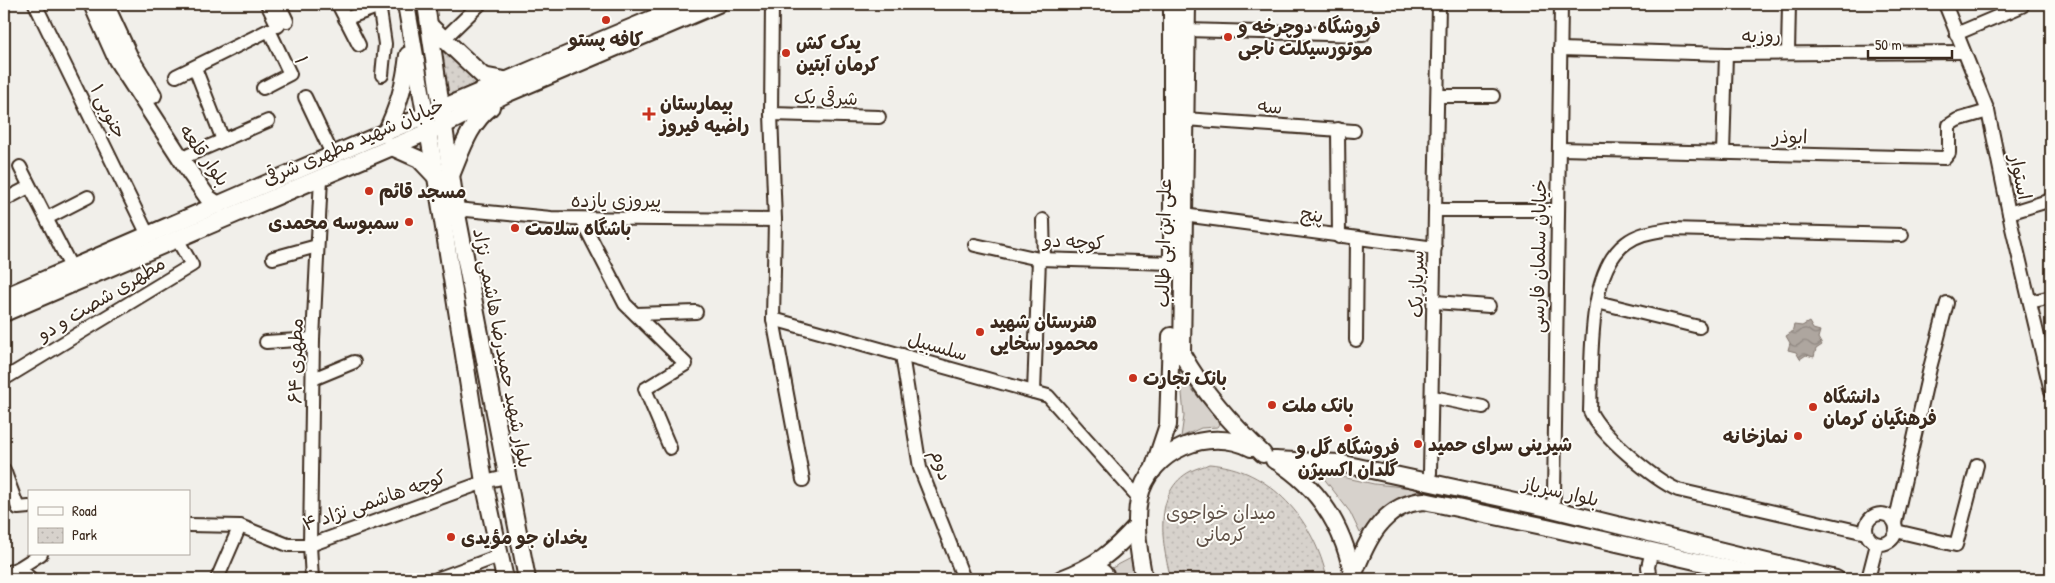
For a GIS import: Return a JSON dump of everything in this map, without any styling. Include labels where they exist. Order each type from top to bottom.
[{"type":"main road","name":"بلوار قلعه","points":[[92,4],[117,60],[208,198],[218,205]]},
{"type":"main road","name":"بلوار قلعه","points":[[105,4],[130,58],[189,155],[217,194],[218,205]]},
{"type":"main road","points":[[406,4],[410,29],[406,75],[388,140],[444,176],[479,116],[505,87],[483,76],[444,40],[428,16],[410,29]]},
{"type":"main road","name":"خیابان شهید مطهری شرقی","points":[[426,124],[446,124],[505,87],[688,4]]},
{"type":"main road","name":"خیابان شهید مطهری شرقی","points":[[4,297],[334,156],[388,140],[426,124],[443,107],[505,87],[718,4]]},
{"type":"main road","name":"علی ابن ابی طالب","points":[[1152,470],[1168,425],[1171,366],[1172,4]]},
{"type":"main road","name":"علی ابن ابی طالب","points":[[1187,4],[1182,354],[1193,374],[1225,417],[1268,457]]},
{"type":"main road","name":"بلوار شهید حمیدرضا هاشمی نژاد","points":[[428,16],[446,124],[444,176],[484,482],[505,579]]},
{"type":"main road","name":"بلوار شهید حمیدرضا هاشمی نژاد","points":[[410,29],[426,124],[456,209],[527,579]]},
{"type":"main road","name":"خیابان شهید مطهری شرقی","points":[[4,313],[321,178],[388,140]]},
{"type":"main road","points":[[1144,579],[1139,557],[1139,498],[1152,470],[1176,449],[1206,439],[1237,440],[1289,469],[1312,489],[1332,516],[1347,546],[1353,578]]},
{"type":"main road","name":"بلوار سرباز","points":[[1268,457],[1339,463],[1552,509],[1836,579]]},
{"type":"main road","name":"بلوار سرباز","points":[[1353,578],[1365,545],[1381,521],[1393,512],[1419,501],[1652,550],[1774,579]]},
{"type":"main road","points":[[1061,579],[1087,569],[1113,552],[1138,526]]},
{"type":"main road","points":[[1087,569],[1095,568],[1102,571],[1107,579]]},
{"type":"street","name":"۱ جنوبی","points":[[35,4],[148,235]]},
{"type":"street","points":[[267,4],[278,26]]},
{"type":"street","points":[[278,26],[279,4]]},
{"type":"street","points":[[338,4],[359,45]]},
{"type":"street","points":[[444,40],[480,4]]},
{"type":"street","points":[[772,4],[771,114],[775,220],[773,319],[803,480]]},
{"type":"street","name":"سرباز یک","points":[[1430,472],[1435,302],[1439,4]]},
{"type":"street","name":"خیابان سلمان فارسی","points":[[1552,509],[1554,496],[1561,4]]},
{"type":"street","points":[[1788,53],[1789,4]]},
{"type":"street","name":"استوار","points":[[1945,4],[1988,111],[2009,213],[2051,391]]},
{"type":"street","points":[[345,19],[380,5],[385,44],[382,75]]},
{"type":"street","points":[[1956,34],[2022,6]]},
{"type":"street","points":[[176,76],[278,26]]},
{"type":"street","name":"۱","points":[[263,88],[290,74],[278,26]]},
{"type":"street","points":[[1186,30],[1363,35]]},
{"type":"street","name":"روزبه","points":[[1560,49],[1726,54],[1963,52]]},
{"type":"street","points":[[1723,153],[1726,54]]},
{"type":"street","points":[[195,68],[223,140]]},
{"type":"street","points":[[1438,96],[1493,96]]},
{"type":"street","points":[[306,97],[334,156]]},
{"type":"street","name":"ابوذر","points":[[1559,149],[1945,158],[1949,153],[1949,125],[1957,120],[1988,111]]},
{"type":"street","name":"شرقی یک","points":[[771,114],[879,117]]},
{"type":"street","name":"سه","points":[[1184,119],[1354,131]]},
{"type":"street","points":[[189,155],[268,121]]},
{"type":"street","points":[[1338,130],[1338,237]]},
{"type":"street","points":[[20,167],[68,261]]},
{"type":"street","name":"مطهری ۶۴","points":[[312,579],[310,545],[313,339],[321,178]]},
{"type":"street","points":[[4,200],[29,187]]},
{"type":"street","points":[[47,218],[88,197]]},
{"type":"street","points":[[2009,213],[2051,200]]},
{"type":"street","name":"پیروزی یازده","points":[[456,209],[581,219],[775,220]]},
{"type":"street","points":[[1436,210],[1557,210]]},
{"type":"street","name":"پنج","points":[[1183,215],[1338,237],[1435,248]]},
{"type":"street","points":[[581,219],[625,304],[686,364],[646,387],[646,392],[670,448]]},
{"type":"street","points":[[1034,392],[1043,220]]},
{"type":"street","points":[[1877,544],[1866,533],[1678,490],[1666,484],[1643,466],[1595,423],[1590,410],[1597,302],[1604,274],[1614,254],[1626,243],[1642,233],[1669,229],[1902,235]]},
{"type":"street","name":"مطهری شصت و دو","points":[[4,379],[192,265],[177,239]]},
{"type":"street","points":[[1356,340],[1357,239]]},
{"type":"street","name":"کوچه دو","points":[[975,245],[1041,259],[1172,263]]},
{"type":"street","points":[[273,258],[317,246]]},
{"type":"street","points":[[2030,302],[2051,297]]},
{"type":"street","points":[[1435,302],[1489,306]]},
{"type":"street","points":[[1597,302],[1699,327]]},
{"type":"street","points":[[1877,544],[1887,543],[1892,540],[1930,368],[1948,303]]},
{"type":"street","points":[[636,314],[696,312]]},
{"type":"street","name":"سلسبیل","points":[[773,319],[1048,396],[1139,498]]},
{"type":"street","points":[[266,342],[313,339]]},
{"type":"street","name":"دوم","points":[[902,355],[920,468],[964,579]]},
{"type":"street","points":[[313,379],[354,362]]},
{"type":"street","points":[[1433,398],[1483,407]]},
{"type":"street","points":[[1866,533],[1867,524],[1876,515],[1885,515],[1895,527],[1956,545],[1977,465]]},
{"type":"street","points":[[4,470],[18,508],[28,507]]},
{"type":"street","name":"کوچه هاشمی نژاد ۴","points":[[190,525],[240,526],[288,545],[310,545],[484,482],[506,477]]},
{"type":"street","points":[[217,579],[240,526]]},
{"type":"street","points":[[1868,579],[1877,544]]},
{"type":"street","points":[[1650,579],[1648,567],[1652,550]]},
{"type":"street","points":[[4,574],[19,568],[38,556]]},
{"type":"street","points":[[437,579],[499,556]]},
{"type":"street","points":[[19,568],[31,579]]},
{"type":"green space","points":[[441,50],[482,83],[449,99]]},
{"type":"green space","points":[[1179,359],[1191,388],[1220,424],[1218,427],[1201,428],[1181,437],[1184,416]]},
{"type":"green space","name":"میدان خواجوی کرمانی","points":[[1209,464],[1231,468],[1252,476],[1270,487],[1287,502],[1301,519],[1312,538],[1321,558],[1327,579],[1171,579],[1163,536],[1165,505],[1170,492],[1179,480],[1193,470]]},
{"type":"green space","points":[[1319,472],[1374,484],[1422,489],[1392,502],[1360,533],[1350,512]]},
{"type":"green space","points":[[1135,556],[1139,579],[1113,579],[1108,570]]},
{"type":"water","points":[[1809,322],[1813,329],[1820,331],[1818,338],[1822,345],[1816,349],[1814,357],[1806,355],[1800,359],[1796,352],[1788,350],[1790,343],[1786,336],[1792,332],[1794,325],[1802,326]]},
{"type":"place","name":"کافه پستو","points":[[606,20]]},
{"type":"place","name":"فروشگاه دوچرخه و موتورسیکلت ناجی","points":[[1228,37]]},
{"type":"place","name":"یدک کش کرمان آبتین","points":[[786,53]]},
{"type":"place","name":"بیمارستان راضیه فیروز","points":[[649,114]]},
{"type":"place","name":"مسجد قائم","points":[[369,191]]},
{"type":"place","name":"سمبوسه محمدی","points":[[409,222]]},
{"type":"place","name":"باشگاه سلامت","points":[[515,228]]},
{"type":"place","name":"هنرستان شهید محمود سخایی","points":[[980,332]]},
{"type":"place","name":"بانک تجارت","points":[[1133,378]]},
{"type":"place","name":"بانک ملت","points":[[1272,405]]},
{"type":"place","name":"دانشگاه فرهنگیان کرمان","points":[[1813,407]]},
{"type":"place","name":"فروشگاه گل و گلدان اکسیژن","points":[[1348,428]]},
{"type":"place","name":"نمازخانه","points":[[1798,436]]},
{"type":"place","name":"شیرینی سرای حمید","points":[[1418,444]]},
{"type":"place","name":"یخدان جو مؤیدی","points":[[451,537]]}]
